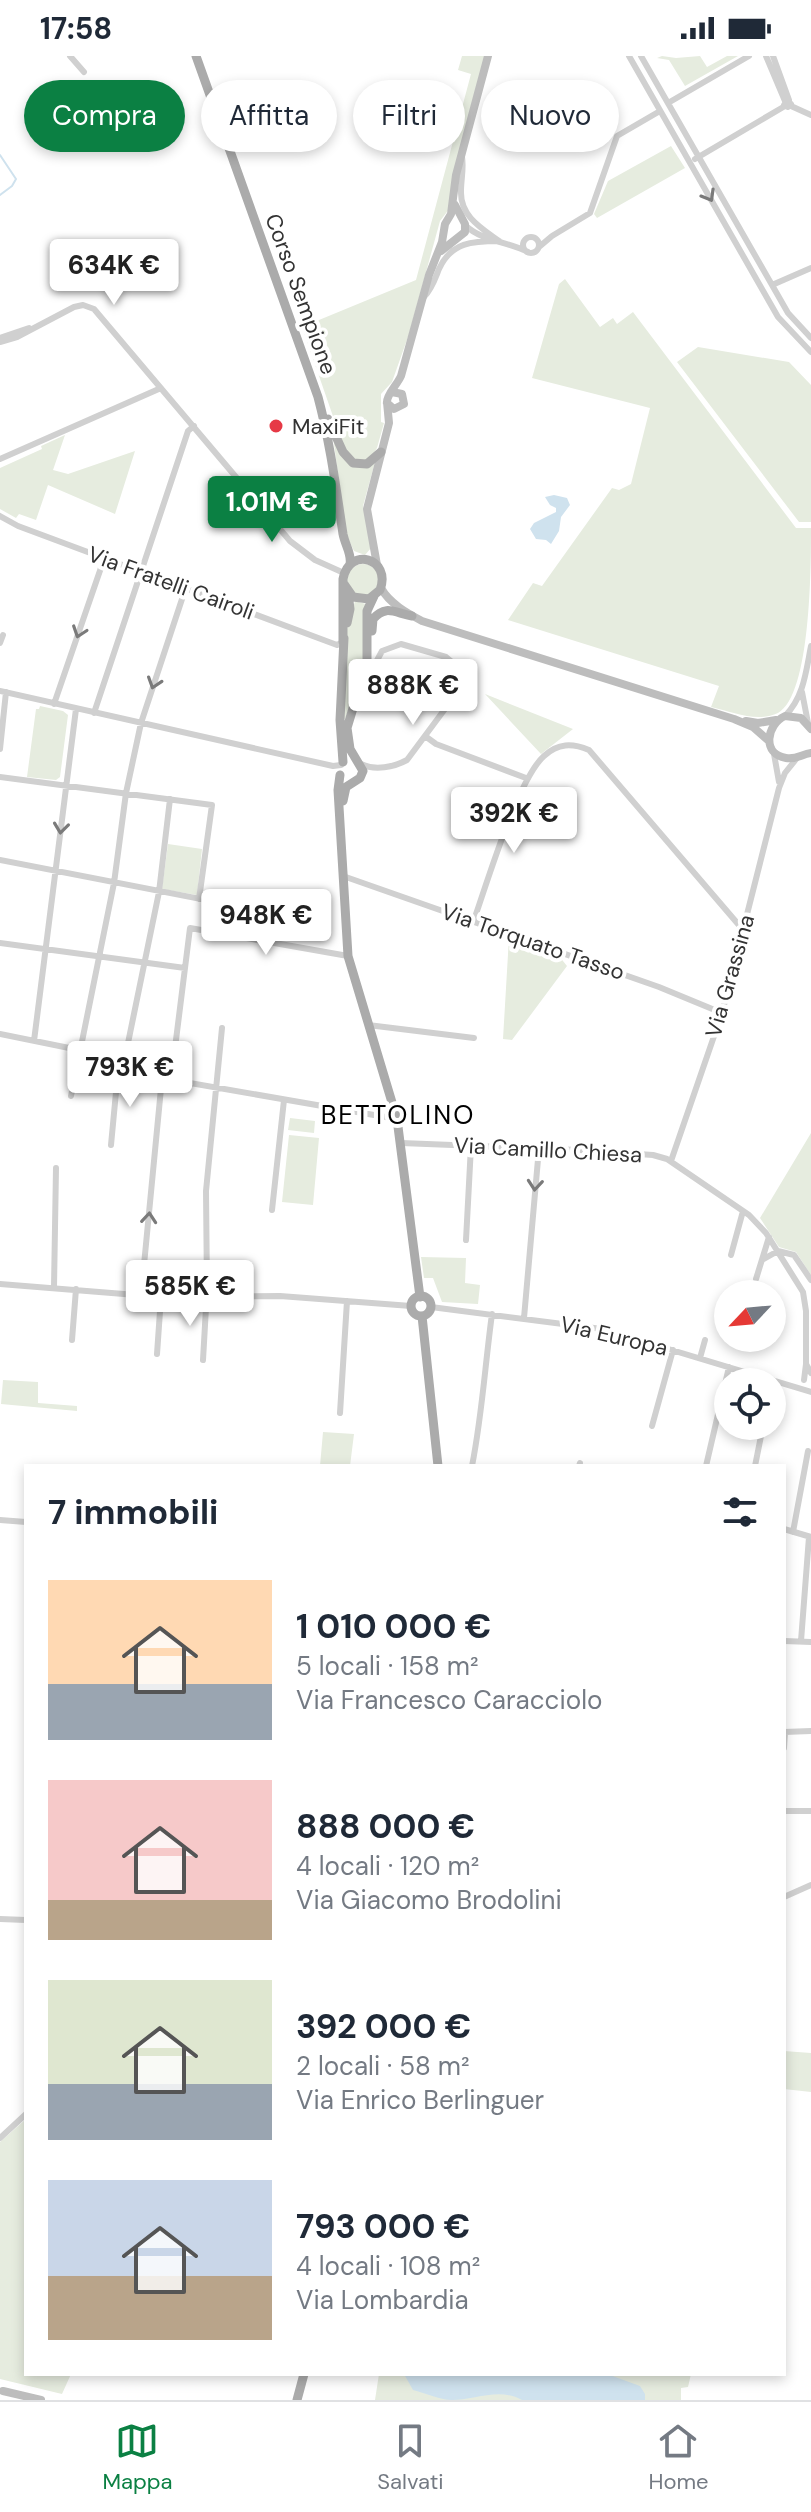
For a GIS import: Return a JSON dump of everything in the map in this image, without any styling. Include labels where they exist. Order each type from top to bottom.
[{"type":"main road","name":"Corso Sempione","points":[[196,56],[318,397],[329,439],[344,538],[358,561]]},
{"type":"main road","points":[[389,423],[387,402],[402,374],[422,299],[445,233],[445,224],[454,201],[461,154],[488,56]]},
{"type":"main road","points":[[435,258],[447,243],[465,232],[464,222],[454,201]]},
{"type":"main road","points":[[448,220],[457,217],[464,222]]},
{"type":"main road","points":[[445,233],[458,238]]},
{"type":"main road","points":[[368,658],[367,611],[383,576],[377,565],[367,509],[389,423],[404,404],[402,374]]},
{"type":"main road","points":[[392,393],[398,392],[403,396]]},
{"type":"main road","points":[[318,397],[350,461],[367,464],[381,452]]},
{"type":"main road","points":[[387,402],[392,409],[399,408]]},
{"type":"main road","points":[[374,545],[372,554],[344,573],[346,589],[338,790],[343,876],[348,956],[397,1119],[420,1297]]},
{"type":"main road","points":[[358,561],[377,565]]},
{"type":"main road","points":[[346,589],[360,599],[377,593],[412,616]]},
{"type":"main road","points":[[360,767],[348,744],[347,728],[372,650],[371,625],[378,613],[389,609],[734,719],[753,727],[785,758],[805,755],[811,744]]},
{"type":"main road","points":[[734,719],[758,723],[797,716],[809,726]]},
{"type":"main road","points":[[771,746],[771,728],[781,717]]},
{"type":"main road","points":[[339,768],[351,759],[360,767]]},
{"type":"main road","points":[[341,833],[344,793],[360,767]]},
{"type":"main road","points":[[339,768],[343,779],[352,782]]},
{"type":"main road","points":[[420,1297],[428,1299],[431,1307],[422,1316],[414,1314],[411,1306],[420,1297]]},
{"type":"main road","points":[[422,1316],[438,1464]]},
{"type":"main road","points":[[297,2400],[303,2376]]},
{"type":"main road","points":[[12,2396],[41,2400]]},
{"type":"street","points":[[70,56],[84,72]]},
{"type":"street","points":[[629,56],[778,317],[811,352]]},
{"type":"street","points":[[641,56],[788,313],[811,338]]},
{"type":"street","points":[[458,238],[482,236],[535,252],[552,236],[576,223],[592,209],[617,136],[749,56]]},
{"type":"street","points":[[766,56],[787,103],[811,115]]},
{"type":"street","points":[[773,56],[787,103]]},
{"type":"street","points":[[689,162],[787,103]]},
{"type":"street","points":[[461,154],[461,197],[465,210],[473,221],[499,241]]},
{"type":"street","points":[[464,222],[482,236]]},
{"type":"street","points":[[511,244],[552,236]]},
{"type":"street","points":[[530,239],[538,242],[539,247]]},
{"type":"street","points":[[528,252],[524,247],[530,239]]},
{"type":"street","points":[[422,299],[443,261],[454,249],[472,242],[499,241]]},
{"type":"street","points":[[772,285],[811,268]]},
{"type":"street","points":[[0,340],[74,307],[83,305],[94,309],[290,541],[315,560],[344,573]]},
{"type":"street","points":[[0,459],[161,388]]},
{"type":"street","points":[[94,713],[188,431],[194,426]]},
{"type":"street","name":"Via Fratelli Cairoli","points":[[0,516],[18,526],[185,590],[337,645],[343,642]]},
{"type":"street","points":[[54,704],[104,559]]},
{"type":"street","points":[[71,1096],[114,883],[126,793],[141,723],[185,590]]},
{"type":"street","points":[[363,676],[373,668],[382,651],[399,644],[446,657],[452,662],[457,686],[454,694]]},
{"type":"street","points":[[781,717],[796,703],[802,689],[811,646]]},
{"type":"street","points":[[360,767],[374,768],[405,761],[471,676],[469,668],[462,666],[456,674]]},
{"type":"street","points":[[456,674],[465,682]]},
{"type":"street","points":[[802,689],[809,726]]},
{"type":"street","points":[[0,749],[3,691],[339,768]]},
{"type":"street","points":[[34,1041],[76,709]]},
{"type":"street","points":[[425,736],[436,744],[526,778]]},
{"type":"street","points":[[474,920],[526,778],[543,756],[556,747],[571,744],[589,750],[744,931]]},
{"type":"street","name":"Via Grassina","points":[[771,746],[779,772],[779,788]]},
{"type":"street","name":"Via Grassina","points":[[671,1161],[722,1013],[779,788],[785,773],[805,755]]},
{"type":"street","points":[[0,777],[212,805],[199,899]]},
{"type":"street","points":[[128,1043],[159,892],[170,799]]},
{"type":"street","points":[[0,860],[278,914]]},
{"type":"street","name":"Via Torquato Tasso","points":[[343,876],[474,920],[722,1013]]},
{"type":"street","points":[[171,1080],[190,928],[348,956]]},
{"type":"street","points":[[0,943],[185,968]]},
{"type":"street","points":[[368,1025],[474,1038]]},
{"type":"street","points":[[203,1360],[207,1297],[206,1191],[222,1028]]},
{"type":"street","points":[[0,1034],[79,1050]]},
{"type":"street","points":[[104,1068],[397,1119]]},
{"type":"street","points":[[111,1145],[118,1071]]},
{"type":"street","points":[[141,1296],[162,1078]]},
{"type":"street","points":[[272,1210],[284,1100]]},
{"type":"street","name":"Via Camillo Chiesa","points":[[401,1143],[653,1155],[671,1161],[758,1223],[778,1251],[803,1292],[809,1338],[806,1364],[808,1384]]},
{"type":"street","points":[[466,1240],[471,1146]]},
{"type":"street","points":[[524,1318],[539,1148]]},
{"type":"street","points":[[54,1287],[56,1168]]},
{"type":"street","points":[[731,1255],[743,1211]]},
{"type":"street","points":[[756,1279],[769,1237]]},
{"type":"street","points":[[762,1260],[778,1251],[796,1256],[811,1280]]},
{"type":"street","points":[[144,1269],[207,1268]]},
{"type":"street","points":[[0,1284],[141,1296],[280,1296],[411,1306]]},
{"type":"street","points":[[72,1340],[76,1289]]},
{"type":"street","points":[[157,1354],[161,1297]]},
{"type":"street","points":[[340,1413],[347,1301]]},
{"type":"street","name":"Via Europa","points":[[431,1307],[602,1329],[732,1368]]},
{"type":"street","points":[[472,1464],[480,1425],[492,1314]]},
{"type":"street","points":[[700,1358],[705,1340]]},
{"type":"street","points":[[652,1426],[673,1350]]},
{"type":"street","points":[[706,1464],[729,1367]]},
{"type":"street","name":"Via Europa","points":[[786,1384],[808,1384]]},
{"type":"street","points":[[755,1464],[760,1440]]},
{"type":"street","points":[[793,1532],[808,1451]]},
{"type":"street","points":[[0,1520],[24,1522]]},
{"type":"street","points":[[786,1530],[810,1537],[801,1641]]},
{"type":"street","points":[[786,1641],[811,1642]]},
{"type":"street","points":[[786,1732],[811,1731]]},
{"type":"street","points":[[786,1811],[811,1811]]},
{"type":"street","points":[[786,1896],[811,1885]]},
{"type":"street","points":[[0,1919],[24,1920]]},
{"type":"street","points":[[0,2138],[24,2116]]},
{"type":"shaded area","points":[[462,56],[485,56],[465,143],[465,96],[471,74],[458,70]]},
{"type":"shaded area","points":[[700,56],[707,67],[727,56],[738,56],[685,86],[669,60],[657,58]]},
{"type":"shaded area","points":[[671,146],[685,168],[597,218],[594,214],[608,181]]},
{"type":"shaded area","points":[[450,152],[463,152],[450,208],[440,221],[409,334],[392,382],[381,394],[381,422],[384,423],[377,448],[370,459],[358,462],[344,448],[302,327],[416,280]]},
{"type":"shaded area","points":[[565,279],[600,327],[613,318],[617,324],[633,312],[796,528],[811,528],[803,657],[789,701],[778,713],[753,717],[711,707],[719,686],[508,620],[533,583],[542,586],[612,488],[619,490],[631,484],[650,408],[532,378],[559,284]]},
{"type":"shaded area","points":[[698,347],[789,362],[811,385],[811,522],[799,522],[677,362]]},
{"type":"shaded area","points":[[332,429],[345,460],[375,462],[363,506],[371,548],[365,555],[354,551],[346,534]]},
{"type":"shaded area","points":[[65,435],[53,470],[68,474],[135,451],[115,514],[48,485],[36,520],[19,514],[16,518],[0,509],[0,468]]},
{"type":"shaded area","points":[[363,564],[374,569],[379,580],[374,591],[363,596],[352,591],[347,580],[352,569]]},
{"type":"shaded area","points":[[355,601],[366,604],[365,661],[345,719],[342,719],[347,629]]},
{"type":"shaded area","points":[[485,694],[573,729],[541,754]]},
{"type":"shaded area","points":[[40,706],[68,715],[60,777],[56,780],[27,777],[36,709]]},
{"type":"shaded area","points":[[168,844],[202,849],[197,895],[162,889]]},
{"type":"shaded area","points":[[509,937],[559,956],[567,966],[512,1040],[503,1039]]},
{"type":"shaded area","points":[[290,1118],[315,1121],[314,1133],[288,1130]]},
{"type":"shaded area","points":[[811,1133],[811,1275],[796,1252],[779,1247],[760,1218]]},
{"type":"shaded area","points":[[289,1135],[319,1138],[313,1205],[282,1202]]},
{"type":"shaded area","points":[[421,1257],[466,1258],[465,1283],[480,1285],[478,1304],[442,1302],[433,1278],[424,1278]]},
{"type":"shaded area","points":[[3,1380],[38,1382],[38,1403],[77,1406],[77,1411],[1,1404]]},
{"type":"shaded area","points":[[323,1432],[354,1434],[350,1464],[320,1464]]},
{"type":"shaded area","points":[[786,2051],[811,2053],[811,2092],[786,2089]]},
{"type":"shaded area","points":[[24,2121],[24,2376],[70,2376],[62,2394],[0,2379],[0,2142]]},
{"type":"shaded area","points":[[379,2376],[691,2376],[688,2387],[681,2388],[681,2400],[375,2400]]},
{"type":"water","points":[[554,495],[567,498],[570,505],[561,517],[559,531],[551,544],[536,539],[530,529],[534,523],[556,512],[545,497]]},
{"type":"water","points":[[405,2376],[612,2376],[640,2386],[645,2400],[522,2400],[496,2394],[451,2400],[413,2390]]},
{"type":"waterway","points":[[0,155],[16,179],[0,195]]},
{"type":"place","name":"MaxiFit","points":[[276,426]]},
{"type":"district","name":"BETTOLINO","points":[[398,1115]]}]
